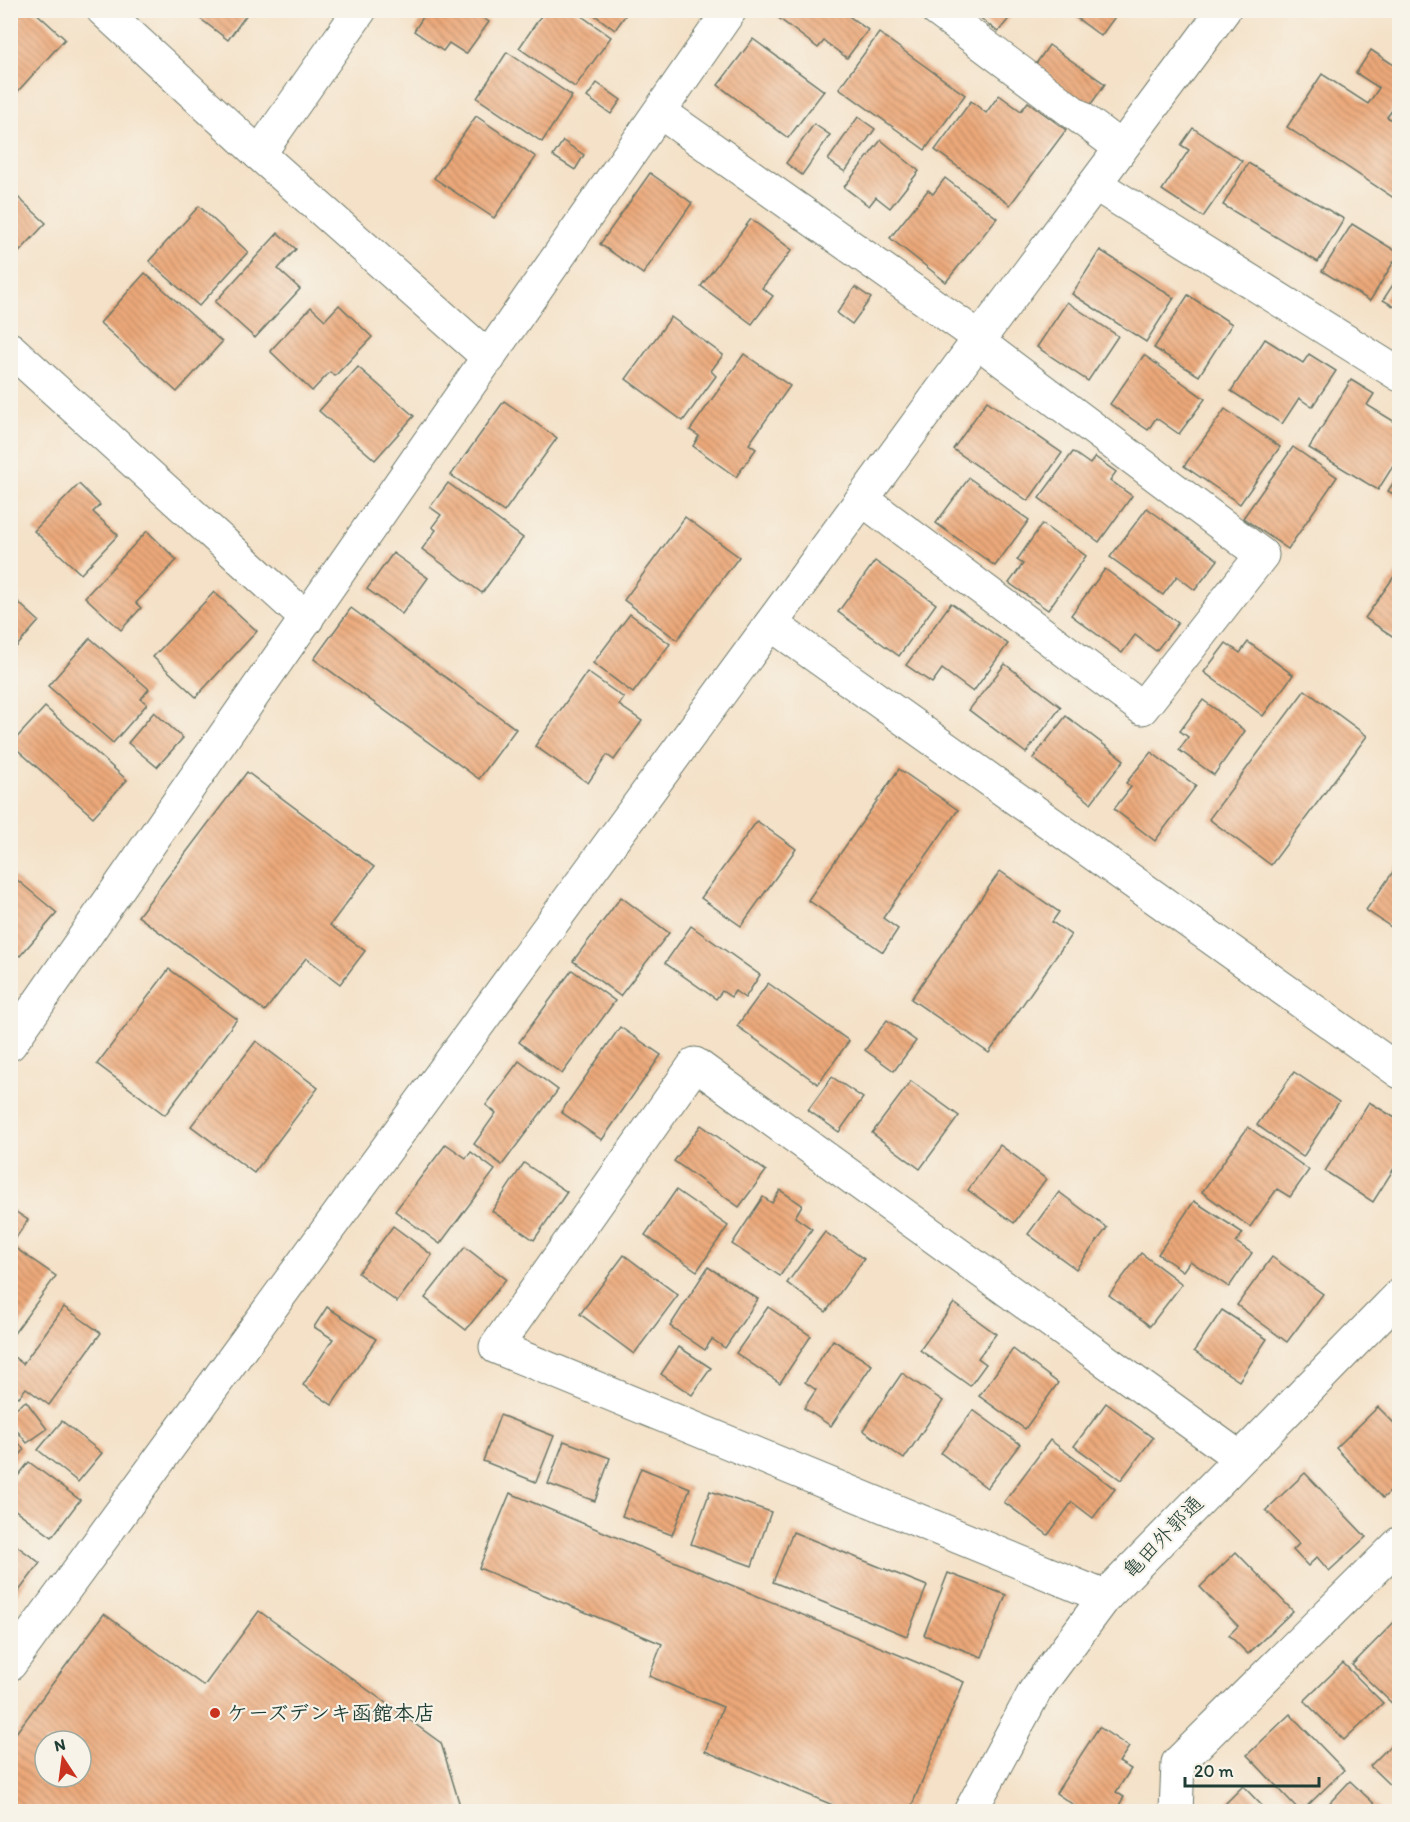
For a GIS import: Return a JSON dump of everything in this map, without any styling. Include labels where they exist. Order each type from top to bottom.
[{"type":"street","points":[[103,10],[259,154],[489,358]]},
{"type":"street","points":[[259,154],[360,10]]},
{"type":"street","points":[[11,1043],[730,10]]},
{"type":"street","points":[[937,10],[1121,148]]},
{"type":"street","points":[[10,1664],[978,339],[1224,10]]},
{"type":"street","points":[[660,112],[978,339],[1262,555],[1142,708],[862,499]]},
{"type":"street","points":[[1095,184],[1400,375]]},
{"type":"street","points":[[10,349],[308,619]]},
{"type":"street","points":[[771,624],[1400,1072]]},
{"type":"street","points":[[1105,1597],[496,1347],[695,1064],[1240,1458]]},
{"type":"street","name":"亀田外郭通","points":[[970,1812],[1035,1691],[1105,1597],[1400,1295]]},
{"type":"street","points":[[1176,1812],[1178,1764],[1400,1543]]},
{"type":"building","points":[[10,10],[33,10],[65,39],[10,100]]},
{"type":"building","points":[[189,10],[250,10],[228,40]]},
{"type":"building","points":[[419,10],[471,10],[489,22],[466,54],[449,43],[443,51],[414,31],[425,14]]},
{"type":"building","points":[[545,10],[573,10],[611,37],[575,87],[519,48]]},
{"type":"building","points":[[588,10],[629,10],[615,30]]},
{"type":"building","points":[[768,10],[849,10],[846,14],[868,30],[847,58],[824,41],[818,48]]},
{"type":"building","points":[[983,10],[1016,10],[998,32],[978,16]]},
{"type":"building","points":[[1066,10],[1112,10],[1117,14],[1101,36]]},
{"type":"building","points":[[879,33],[965,95],[925,150],[839,88]]},
{"type":"building","points":[[753,39],[824,91],[788,138],[718,85]]},
{"type":"building","points":[[1049,45],[1105,84],[1087,110],[1031,71]]},
{"type":"building","points":[[1371,50],[1400,69],[1400,103],[1398,102],[1387,117],[1400,125],[1400,202],[1287,127],[1322,74],[1368,104],[1379,88],[1356,73]]},
{"type":"building","points":[[507,52],[572,96],[542,142],[477,98]]},
{"type":"building","points":[[597,83],[621,100],[611,114],[587,97]]},
{"type":"building","points":[[999,95],[1021,111],[1028,102],[1066,130],[1010,205],[935,150],[971,101],[986,113]]},
{"type":"building","points":[[476,116],[536,157],[494,218],[434,178]]},
{"type":"building","points":[[858,117],[875,129],[845,172],[828,160]]},
{"type":"building","points":[[814,124],[830,135],[802,175],[786,163]]},
{"type":"building","points":[[1193,128],[1242,161],[1203,217],[1162,190],[1189,150],[1181,145]]},
{"type":"building","points":[[881,140],[919,171],[890,208],[876,197],[869,206],[844,187]]},
{"type":"building","points":[[563,141],[584,155],[575,170],[553,156]]},
{"type":"building","points":[[1248,163],[1344,219],[1318,262],[1223,205]]},
{"type":"building","points":[[650,173],[692,203],[643,274],[600,244]]},
{"type":"building","points":[[945,178],[997,218],[946,282],[890,238],[928,190],[933,194]]},
{"type":"building","points":[[10,190],[46,223],[10,262]]},
{"type":"building","points":[[199,206],[248,252],[199,306],[149,261]]},
{"type":"building","points":[[751,219],[792,250],[762,288],[773,296],[752,324],[701,286]]},
{"type":"building","points":[[1352,224],[1399,253],[1370,301],[1322,271]]},
{"type":"building","points":[[278,233],[296,249],[278,269],[300,289],[255,338],[215,302]]},
{"type":"building","points":[[1100,250],[1174,298],[1146,342],[1072,294]]},
{"type":"building","points":[[145,273],[222,342],[177,392],[100,323]]},
{"type":"building","points":[[1400,274],[1400,310],[1383,300]]},
{"type":"building","points":[[855,287],[871,298],[852,324],[837,313]]},
{"type":"building","points":[[1188,295],[1232,324],[1199,376],[1154,348]]},
{"type":"building","points":[[1067,302],[1118,336],[1088,381],[1037,347]]},
{"type":"building","points":[[339,305],[372,337],[335,376],[330,372],[312,391],[270,351],[311,307],[325,320]]},
{"type":"building","points":[[671,317],[723,355],[711,371],[716,376],[683,421],[626,379]]},
{"type":"building","points":[[1265,339],[1303,363],[1309,354],[1336,371],[1312,407],[1299,398],[1282,424],[1231,391]]},
{"type":"building","points":[[744,354],[790,386],[749,444],[756,449],[736,477],[693,446],[699,436],[690,430]]},
{"type":"building","points":[[1144,355],[1205,399],[1179,434],[1156,418],[1148,430],[1110,404]]},
{"type":"building","points":[[358,367],[414,416],[375,460],[319,411]]},
{"type":"building","points":[[1351,380],[1374,394],[1367,405],[1400,425],[1400,455],[1378,490],[1309,448]]},
{"type":"building","points":[[504,401],[557,438],[504,512],[451,475]]},
{"type":"building","points":[[987,401],[1062,453],[1028,501],[953,449]]},
{"type":"building","points":[[1225,409],[1280,447],[1240,504],[1184,466]]},
{"type":"building","points":[[1293,447],[1337,477],[1288,549],[1243,518]]},
{"type":"building","points":[[1073,452],[1090,464],[1095,457],[1116,472],[1110,480],[1132,496],[1099,542],[1039,498]]},
{"type":"building","points":[[1400,472],[1400,498],[1388,491]]},
{"type":"building","points":[[969,478],[1029,520],[995,566],[936,523]]},
{"type":"building","points":[[448,483],[523,538],[482,593],[422,549],[436,530],[432,527],[441,515],[430,507]]},
{"type":"building","points":[[79,484],[100,505],[93,512],[118,535],[81,574],[34,531]]},
{"type":"building","points":[[1147,508],[1218,560],[1195,590],[1177,576],[1163,595],[1110,557]]},
{"type":"building","points":[[685,517],[739,557],[677,640],[624,600]]},
{"type":"building","points":[[1042,524],[1086,556],[1048,610],[1009,583],[1023,564],[1017,560]]},
{"type":"building","points":[[147,531],[177,560],[136,603],[141,608],[121,630],[85,597]]},
{"type":"building","points":[[393,553],[428,578],[402,614],[367,589]]},
{"type":"building","points":[[875,561],[936,604],[899,656],[838,612]]},
{"type":"building","points":[[1400,568],[1400,641],[1365,618]]},
{"type":"building","points":[[1105,569],[1178,623],[1156,651],[1135,635],[1122,653],[1071,615]]},
{"type":"building","points":[[214,592],[257,631],[196,697],[153,657]]},
{"type":"building","points":[[10,595],[39,621],[10,654]]},
{"type":"building","points":[[951,603],[1008,644],[973,692],[942,669],[932,683],[906,665]]},
{"type":"building","points":[[351,608],[516,729],[479,779],[314,659]]},
{"type":"building","points":[[630,614],[670,644],[633,693],[593,663]]},
{"type":"building","points":[[90,638],[149,689],[141,699],[147,704],[113,743],[48,686]]},
{"type":"building","points":[[1248,642],[1293,675],[1263,716],[1204,672],[1226,643],[1240,653]]},
{"type":"building","points":[[1005,664],[1061,707],[1026,753],[969,710]]},
{"type":"building","points":[[587,672],[624,698],[619,705],[642,721],[614,760],[607,755],[588,783],[535,746]]},
{"type":"building","points":[[1305,690],[1367,736],[1271,865],[1209,819]]},
{"type":"building","points":[[1203,700],[1245,731],[1214,775],[1179,750],[1188,737],[1180,731]]},
{"type":"building","points":[[45,707],[127,780],[93,817],[11,744]]},
{"type":"building","points":[[154,712],[183,738],[157,767],[128,743]]},
{"type":"building","points":[[1066,716],[1124,760],[1091,803],[1033,758]]},
{"type":"building","points":[[1151,752],[1196,786],[1155,841],[1114,809],[1131,787],[1126,783]]},
{"type":"building","points":[[899,769],[958,810],[883,918],[898,929],[883,952],[808,900]]},
{"type":"building","points":[[247,772],[374,867],[330,925],[365,951],[340,984],[306,958],[265,1011],[138,916]]},
{"type":"building","points":[[757,821],[796,849],[741,926],[701,898]]},
{"type":"building","points":[[1400,862],[1400,933],[1366,910]]},
{"type":"building","points":[[1000,871],[1059,912],[1052,922],[1071,935],[989,1053],[911,999]]},
{"type":"building","points":[[10,874],[57,913],[20,956],[10,949]]},
{"type":"building","points":[[621,897],[669,933],[620,996],[573,961]]},
{"type":"building","points":[[691,926],[760,975],[745,998],[735,991],[731,997],[722,991],[716,999],[665,963]]},
{"type":"building","points":[[169,969],[237,1019],[165,1115],[97,1064]]},
{"type":"building","points":[[572,970],[615,1001],[562,1074],[519,1042]]},
{"type":"building","points":[[768,983],[849,1041],[818,1084],[737,1026]]},
{"type":"building","points":[[887,1020],[916,1041],[894,1071],[865,1050]]},
{"type":"building","points":[[620,1027],[661,1055],[602,1140],[561,1112]]},
{"type":"building","points":[[256,1041],[318,1088],[254,1173],[191,1126]]},
{"type":"building","points":[[519,1061],[558,1090],[502,1165],[474,1144],[496,1113],[486,1105]]},
{"type":"building","points":[[1294,1072],[1339,1102],[1303,1157],[1257,1125]]},
{"type":"building","points":[[832,1077],[863,1098],[839,1132],[808,1110]]},
{"type":"building","points":[[911,1081],[959,1116],[920,1169],[872,1133]]},
{"type":"building","points":[[1369,1102],[1400,1121],[1400,1159],[1373,1202],[1325,1171]]},
{"type":"building","points":[[701,1125],[766,1171],[739,1207],[674,1161]]},
{"type":"building","points":[[1248,1127],[1309,1170],[1290,1197],[1277,1189],[1250,1227],[1202,1192]]},
{"type":"building","points":[[446,1144],[466,1158],[471,1152],[495,1170],[440,1244],[395,1211]]},
{"type":"building","points":[[1000,1145],[1046,1179],[1014,1223],[968,1190]]},
{"type":"building","points":[[524,1163],[567,1192],[534,1240],[492,1211]]},
{"type":"building","points":[[676,1190],[728,1226],[697,1271],[645,1235]]},
{"type":"building","points":[[780,1190],[802,1205],[795,1217],[812,1229],[780,1276],[732,1244],[763,1197],[772,1203]]},
{"type":"building","points":[[1059,1192],[1107,1228],[1076,1269],[1028,1234]]},
{"type":"building","points":[[1194,1201],[1243,1233],[1236,1242],[1252,1253],[1229,1287],[1190,1261],[1183,1271],[1158,1254]]},
{"type":"building","points":[[10,1208],[28,1220],[11,1245],[56,1276],[10,1339]]},
{"type":"building","points":[[393,1226],[432,1255],[397,1302],[358,1273]]},
{"type":"building","points":[[825,1232],[864,1259],[826,1312],[787,1283]]},
{"type":"building","points":[[465,1247],[506,1279],[466,1330],[425,1298]]},
{"type":"building","points":[[1141,1253],[1182,1284],[1150,1326],[1109,1295]]},
{"type":"building","points":[[624,1255],[678,1295],[634,1354],[580,1314]]},
{"type":"building","points":[[1272,1257],[1323,1294],[1287,1342],[1237,1305]]},
{"type":"building","points":[[708,1267],[758,1299],[725,1348],[712,1339],[705,1350],[670,1326]]},
{"type":"building","points":[[954,1303],[996,1334],[978,1358],[986,1364],[970,1386],[920,1350]]},
{"type":"building","points":[[64,1307],[101,1333],[49,1405],[26,1388],[19,1397],[10,1392],[10,1362],[14,1357],[23,1364]]},
{"type":"building","points":[[327,1307],[376,1339],[332,1405],[303,1385],[333,1339],[314,1327]]},
{"type":"building","points":[[768,1307],[811,1336],[780,1383],[736,1353]]},
{"type":"building","points":[[1222,1310],[1267,1339],[1239,1381],[1194,1351]]},
{"type":"building","points":[[833,1340],[872,1365],[831,1426],[804,1408],[816,1390],[805,1382]]},
{"type":"building","points":[[679,1347],[711,1368],[692,1395],[661,1374]]},
{"type":"building","points":[[1013,1349],[1058,1383],[1025,1429],[979,1396]]},
{"type":"building","points":[[902,1373],[943,1401],[904,1459],[863,1430]]},
{"type":"building","points":[[26,1401],[47,1429],[27,1443],[10,1422],[10,1412]]},
{"type":"building","points":[[1106,1403],[1153,1438],[1121,1480],[1074,1446]]},
{"type":"building","points":[[1378,1407],[1400,1429],[1400,1483],[1383,1498],[1336,1448]]},
{"type":"building","points":[[973,1410],[1020,1444],[987,1488],[941,1453]]},
{"type":"building","points":[[500,1415],[554,1436],[536,1482],[483,1461]]},
{"type":"building","points":[[62,1421],[102,1453],[78,1482],[38,1450]]},
{"type":"building","points":[[10,1431],[24,1450],[10,1468]]},
{"type":"building","points":[[1050,1440],[1115,1489],[1093,1518],[1072,1502],[1048,1535],[1004,1502]]},
{"type":"building","points":[[564,1441],[610,1458],[595,1501],[548,1484]]},
{"type":"building","points":[[29,1462],[80,1500],[52,1537],[10,1506],[10,1486]]},
{"type":"building","points":[[641,1468],[690,1488],[672,1535],[622,1516]]},
{"type":"building","points":[[1305,1473],[1366,1537],[1329,1571],[1317,1557],[1308,1566],[1293,1550],[1299,1544],[1266,1510]]},
{"type":"building","points":[[710,1491],[771,1512],[752,1566],[691,1544]]},
{"type":"building","points":[[510,1493],[964,1682],[909,1812],[849,1812],[705,1751],[723,1707],[649,1676],[662,1644],[479,1568]]},
{"type":"building","points":[[793,1532],[927,1586],[907,1636],[773,1582]]},
{"type":"building","points":[[10,1541],[40,1563],[10,1603]]},
{"type":"building","points":[[1236,1552],[1293,1611],[1248,1654],[1229,1635],[1238,1626],[1200,1587]]},
{"type":"building","points":[[948,1573],[1006,1595],[982,1657],[924,1635]]},
{"type":"building","name":"ケーズデンキ函館本店","points":[[259,1611],[441,1743],[462,1812],[10,1812],[10,1741],[104,1614],[204,1686]]},
{"type":"building","points":[[1400,1616],[1400,1711],[1352,1665]]},
{"type":"building","points":[[1343,1663],[1383,1703],[1344,1740],[1304,1701]]},
{"type":"building","points":[[1290,1714],[1344,1770],[1301,1812],[1247,1755]]},
{"type":"building","points":[[1099,1727],[1129,1747],[1119,1762],[1131,1769],[1116,1792],[1124,1797],[1115,1812],[1084,1812],[1056,1793]]},
{"type":"building","points":[[1400,1736],[1400,1795],[1370,1766]]},
{"type":"building","points":[[1350,1781],[1383,1812],[1321,1812]]},
{"type":"building","points":[[1243,1786],[1268,1812],[1217,1812]]},
{"type":"place","name":"ケーズデンキ函館本店","points":[[215,1713]]}]
